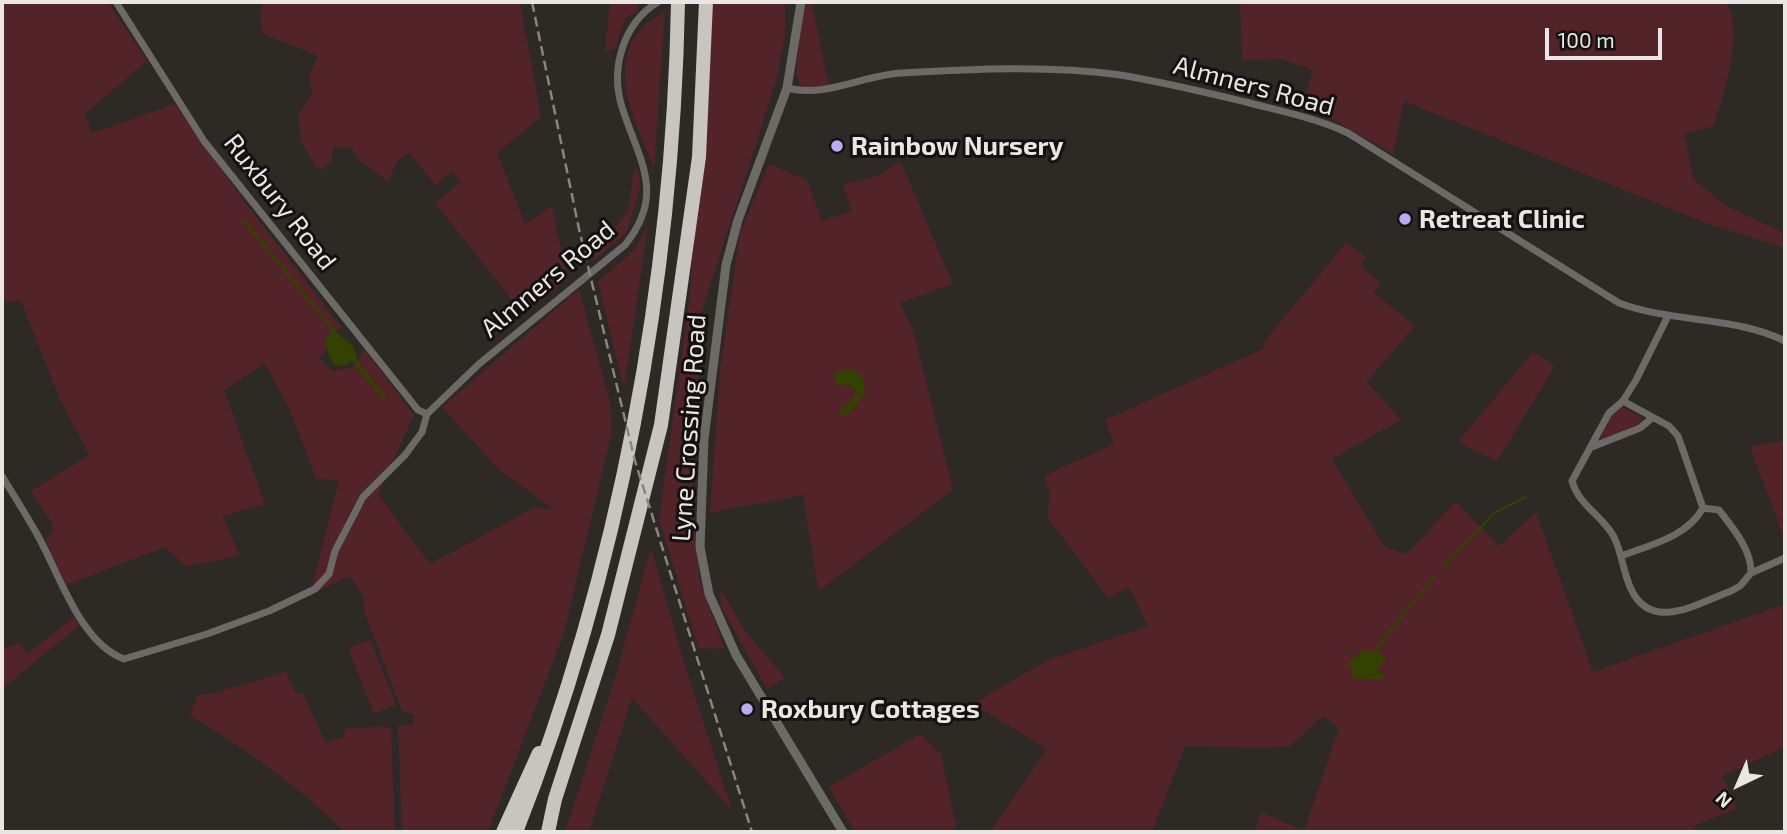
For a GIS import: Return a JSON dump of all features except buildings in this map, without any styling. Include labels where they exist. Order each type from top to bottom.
[{"type":"highway","points":[[516,832],[553,727],[600,571],[636,410],[671,175],[678,2]]},
{"type":"highway","points":[[548,832],[555,799],[608,635],[661,425],[699,157],[706,2]]},
{"type":"highway","points":[[503,832],[528,772],[553,727]]},
{"type":"highway","points":[[538,832],[555,799]]},
{"type":"street","name":"Ruxbury Road","points":[[116,2],[204,141],[418,410],[428,414]]},
{"type":"street","name":"Almners Road","points":[[2,476],[39,538],[79,618],[118,657],[132,659],[269,611],[322,583],[363,498],[405,454],[422,432],[428,414],[478,365],[625,245],[635,232],[646,196],[646,172],[622,107],[617,79],[620,52],[626,37],[640,17],[658,2]]},
{"type":"street","name":"Lyne Crossing Road","points":[[801,2],[787,88],[738,220],[726,265],[704,439],[699,547],[709,594],[736,655],[843,832]]},
{"type":"street","name":"Almners Road","points":[[787,88],[815,93],[864,78],[898,73],[1063,70],[1157,82],[1306,118],[1348,133],[1619,303],[1668,317],[1756,330],[1785,341]]},
{"type":"street","points":[[1668,317],[1623,401],[1609,414],[1572,481],[1576,494],[1611,533],[1636,597],[1657,612],[1676,612],[1718,596],[1740,586],[1751,573],[1785,558]]},
{"type":"street","points":[[1623,401],[1651,419],[1669,426],[1678,436],[1703,508]]},
{"type":"street","points":[[1591,447],[1640,428],[1651,419]]},
{"type":"street","points":[[1621,556],[1672,536],[1698,516],[1703,508]]},
{"type":"street","points":[[1703,508],[1719,510],[1733,527],[1750,560],[1751,573]]},
{"type":"shaded area","points":[[2,2],[108,2],[147,61],[85,114],[92,133],[175,104],[250,209],[342,328],[332,331],[324,344],[326,352],[319,357],[332,371],[350,368],[356,364],[384,400],[387,398],[358,361],[364,349],[414,415],[378,494],[430,564],[534,508],[554,509],[500,471],[442,407],[579,289],[610,402],[612,431],[564,633],[488,832],[402,832],[398,725],[413,725],[414,715],[402,711],[363,608],[364,597],[350,576],[301,599],[298,593],[312,586],[339,481],[316,478],[290,410],[265,363],[224,390],[265,504],[223,516],[240,556],[186,566],[165,547],[66,585],[45,539],[52,533],[53,525],[31,491],[89,455],[60,399],[21,301],[2,302]]},
{"type":"shaded area","points":[[263,2],[520,2],[541,117],[497,153],[525,224],[552,206],[567,280],[523,314],[435,203],[461,182],[452,171],[436,185],[409,153],[398,160],[388,182],[360,161],[352,149],[333,147],[332,161],[323,169],[316,167],[301,142],[298,115],[312,94],[309,75],[318,56],[263,34],[260,19]]},
{"type":"shaded area","points":[[610,2],[638,2],[638,11],[626,18],[614,50],[605,51]]},
{"type":"shaded area","points":[[712,2],[785,2],[785,35],[778,75],[701,314],[692,496],[700,581],[724,648],[699,649],[659,519],[689,303]]},
{"type":"shaded area","points":[[803,2],[812,2],[827,78],[831,85],[808,88],[799,84],[796,74]]},
{"type":"shaded area","points":[[1240,2],[1726,2],[1731,14],[1733,46],[1727,81],[1714,126],[1685,134],[1693,179],[1726,206],[1785,233],[1785,248],[1703,222],[1404,101],[1393,154],[1323,114],[1301,109],[1313,70],[1281,59],[1242,60]]},
{"type":"shaded area","points":[[665,12],[654,168],[628,97],[626,60],[632,43],[643,27]]},
{"type":"shaded area","points":[[901,162],[953,284],[900,303],[913,330],[953,490],[819,591],[803,495],[710,513],[720,371],[740,233],[769,164],[807,180],[822,221],[852,211],[843,184],[872,178]]},
{"type":"shaded area","points":[[634,170],[639,171],[640,187],[627,233],[594,260],[594,255],[628,211]]},
{"type":"shaded area","points":[[246,221],[341,337],[353,346],[358,361],[387,398],[384,400],[352,361],[343,366],[334,365],[324,344],[332,330],[243,222]]},
{"type":"shaded area","points":[[648,226],[624,388],[598,282],[634,250]]},
{"type":"shaded area","points":[[1346,243],[1367,257],[1360,266],[1381,283],[1373,292],[1415,326],[1367,382],[1401,420],[1332,459],[1385,547],[1406,554],[1456,502],[1499,546],[1536,512],[1593,672],[1785,604],[1785,747],[1722,776],[1738,808],[1691,827],[1702,832],[1255,832],[1261,812],[1304,831],[1339,728],[1323,716],[1290,746],[1185,746],[1152,832],[990,832],[1047,749],[973,704],[1046,661],[1148,626],[1129,587],[1108,598],[1047,517],[1050,494],[1044,476],[1114,444],[1105,420],[1265,348],[1263,343]]},
{"type":"shaded area","points":[[1533,352],[1555,366],[1497,461],[1458,442]]},
{"type":"shaded area","points":[[849,369],[863,379],[864,393],[855,407],[842,417],[839,410],[853,400],[856,390],[850,385],[837,386],[834,373]]},
{"type":"shaded area","points":[[1620,406],[1640,416],[1643,422],[1599,442],[1613,411]]},
{"type":"shaded area","points":[[1785,440],[1785,541],[1750,447]]},
{"type":"shaded area","points":[[651,548],[686,669],[732,810],[632,698],[589,832],[565,832],[615,678]]},
{"type":"shaded area","points":[[720,589],[746,632],[785,678],[767,689],[721,606]]},
{"type":"shaded area","points":[[74,617],[80,625],[2,689],[2,649],[19,643],[28,653]]},
{"type":"shaded area","points":[[370,640],[396,705],[374,714],[348,648]]},
{"type":"shaded area","points":[[1362,651],[1379,652],[1386,659],[1378,669],[1385,680],[1354,678],[1349,662]]},
{"type":"shaded area","points":[[286,672],[296,694],[302,692],[326,743],[343,737],[346,729],[385,726],[391,729],[395,832],[345,832],[271,769],[190,715],[197,695],[207,695]]},
{"type":"shaded area","points":[[920,734],[941,754],[956,826],[950,832],[855,832],[829,787]]},
{"type":"waterway","points":[[1443,567],[1494,513],[1526,497]]},
{"type":"waterway","points":[[1374,651],[1435,575]]},
{"type":"railway","points":[[532,2],[579,229],[635,461],[752,832]]},
{"type":"place","name":"Rainbow Nursery","points":[[837,146]]},
{"type":"place","name":"Retreat Clinic","points":[[1405,219]]},
{"type":"place","name":"Roxbury Cottages","points":[[747,709]]}]
